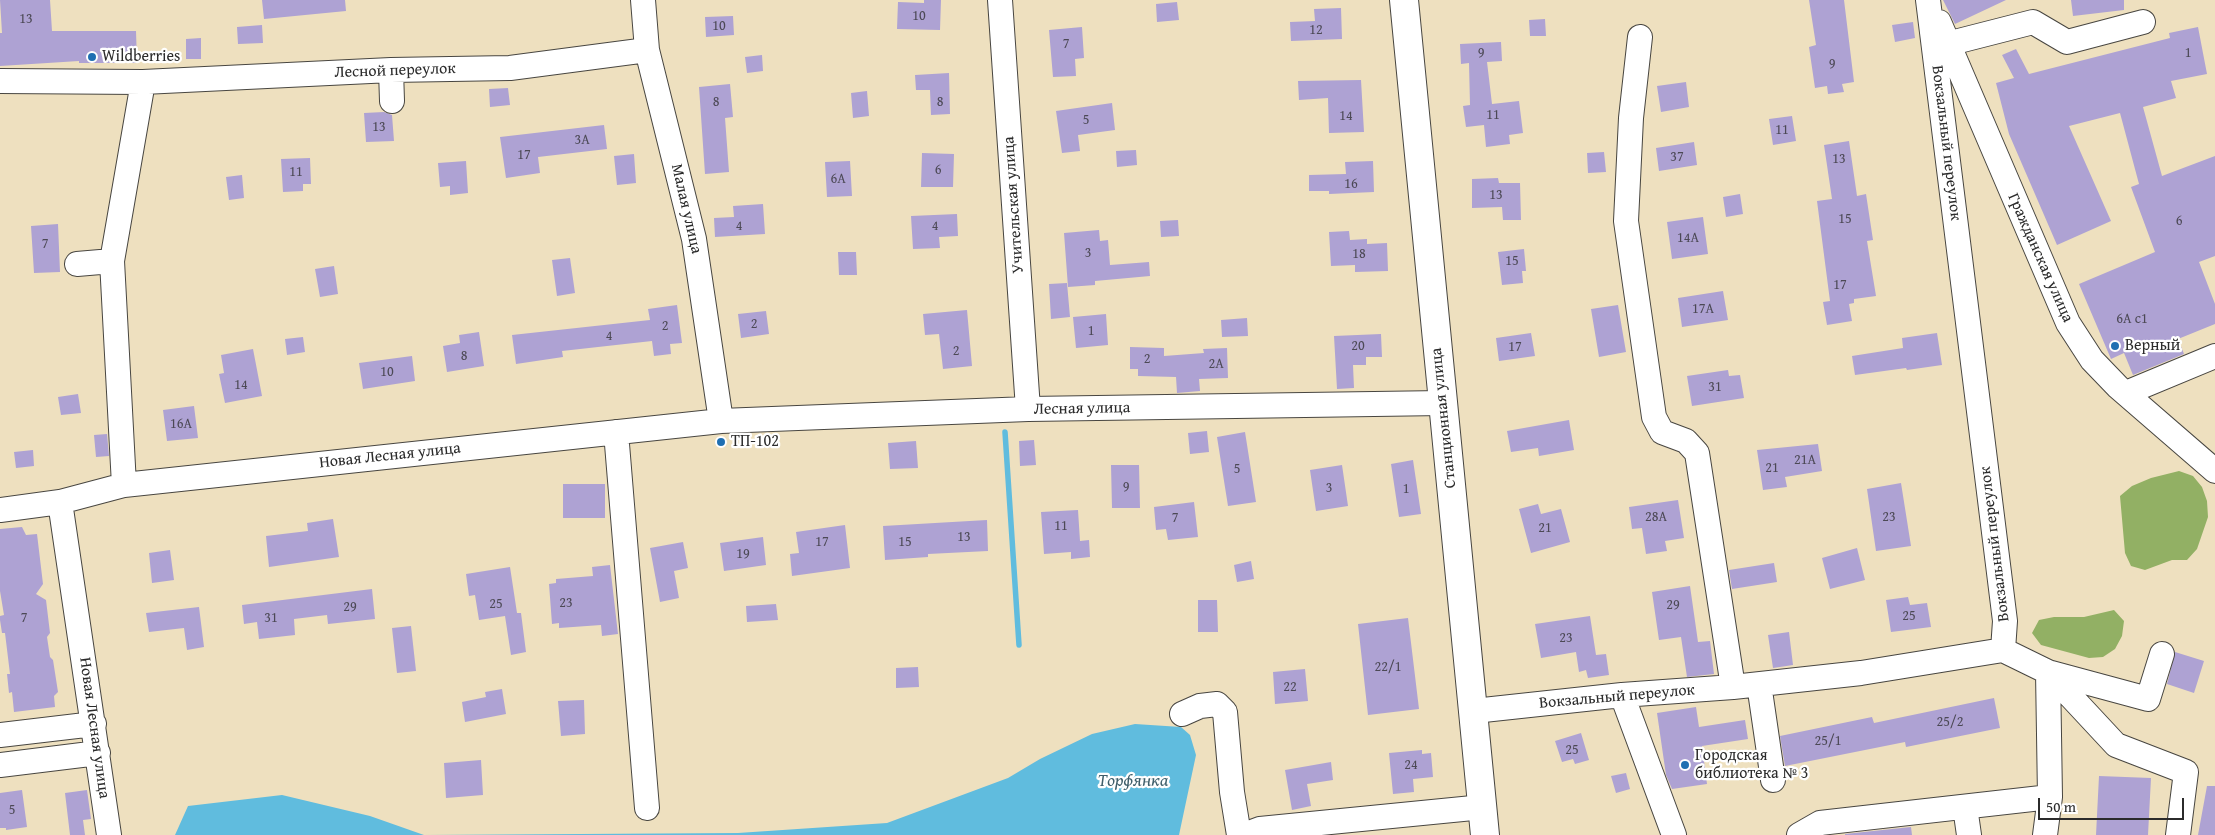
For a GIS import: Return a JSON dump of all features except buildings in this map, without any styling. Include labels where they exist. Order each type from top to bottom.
[{"type":"main road","name":"Станционная улица","points":[[1404,0],[1485,835]]},
{"type":"street","name":"Малая улица","points":[[642,0],[646,50],[694,239],[721,421]]},
{"type":"street","name":"Учительская улица","points":[[1000,0],[1028,409]]},
{"type":"street","name":"Гражданская улица","points":[[1929,0],[2068,323],[2092,360],[2126,393],[2215,471]]},
{"type":"street","name":"Вокзальный переулок","points":[[1474,711],[1861,673],[2003,650],[2004,612],[1929,0]]},
{"type":"street","points":[[1947,44],[2033,22],[2067,42],[2143,22]]},
{"type":"street","points":[[1640,37],[1631,118],[1627,231],[1654,417],[1662,432],[1686,442],[1697,453],[1733,687]]},
{"type":"street","name":"Лесной переулок","points":[[0,80],[143,82],[390,70],[510,68],[646,50]]},
{"type":"street","points":[[390,70],[392,101]]},
{"type":"street","points":[[124,484],[112,261],[143,82]]},
{"type":"street","points":[[77,264],[112,261]]},
{"type":"street","points":[[2126,393],[2215,356]]},
{"type":"street","name":"Лесная улица","points":[[721,421],[1028,409],[1443,403]]},
{"type":"street","name":"Новая Лесная улица","points":[[0,510],[60,502],[124,484],[721,421]]},
{"type":"street","points":[[616,432],[646,808]]},
{"type":"street","name":"Новая Лесная улица","points":[[60,502],[109,835]]},
{"type":"street","points":[[2003,650],[2048,672],[2148,699],[2162,654]]},
{"type":"street","points":[[2045,835],[2050,798],[2048,672]]},
{"type":"street","points":[[2048,672],[2116,745],[2186,772],[2178,835]]},
{"type":"street","points":[[1759,684],[1773,780]]},
{"type":"street","points":[[1622,696],[1674,835]]},
{"type":"street","points":[[1182,714],[1200,706],[1217,704],[1225,712],[1232,792],[1240,835]]},
{"type":"street","points":[[0,735],[94,724]]},
{"type":"street","points":[[0,765],[98,753]]},
{"type":"street","points":[[1799,835],[1820,823],[2050,798]]},
{"type":"street","points":[[1966,806],[1969,835]]},
{"type":"street","points":[[1244,835],[1260,829],[1483,807]]},
{"type":"green space","points":[[2179,471],[2193,476],[2202,487],[2207,501],[2208,517],[2197,549],[2187,560],[2172,560],[2145,570],[2131,566],[2125,553],[2120,496],[2132,486],[2151,478]]},
{"type":"green space","points":[[2114,610],[2124,621],[2122,636],[2115,649],[2103,657],[2089,658],[2041,645],[2032,633],[2039,620],[2054,617],[2084,617]]},
{"type":"water","name":"Торфянка","points":[[1135,724],[1181,727],[1190,735],[1196,755],[1179,835],[424,835],[738,833],[887,823],[1008,778],[1040,759],[1092,734]]},
{"type":"water","points":[[282,795],[370,816],[424,835],[175,835],[188,806]]},
{"type":"waterway","points":[[1005,432],[1019,645]]},
{"type":"place","name":"Wildberries","points":[[92,57]]},
{"type":"place","name":"Верный","points":[[2115,346]]},
{"type":"place","name":"ТП-102","points":[[721,442]]},
{"type":"place","name":"Городская библиотека № 3","points":[[1685,765]]}]
